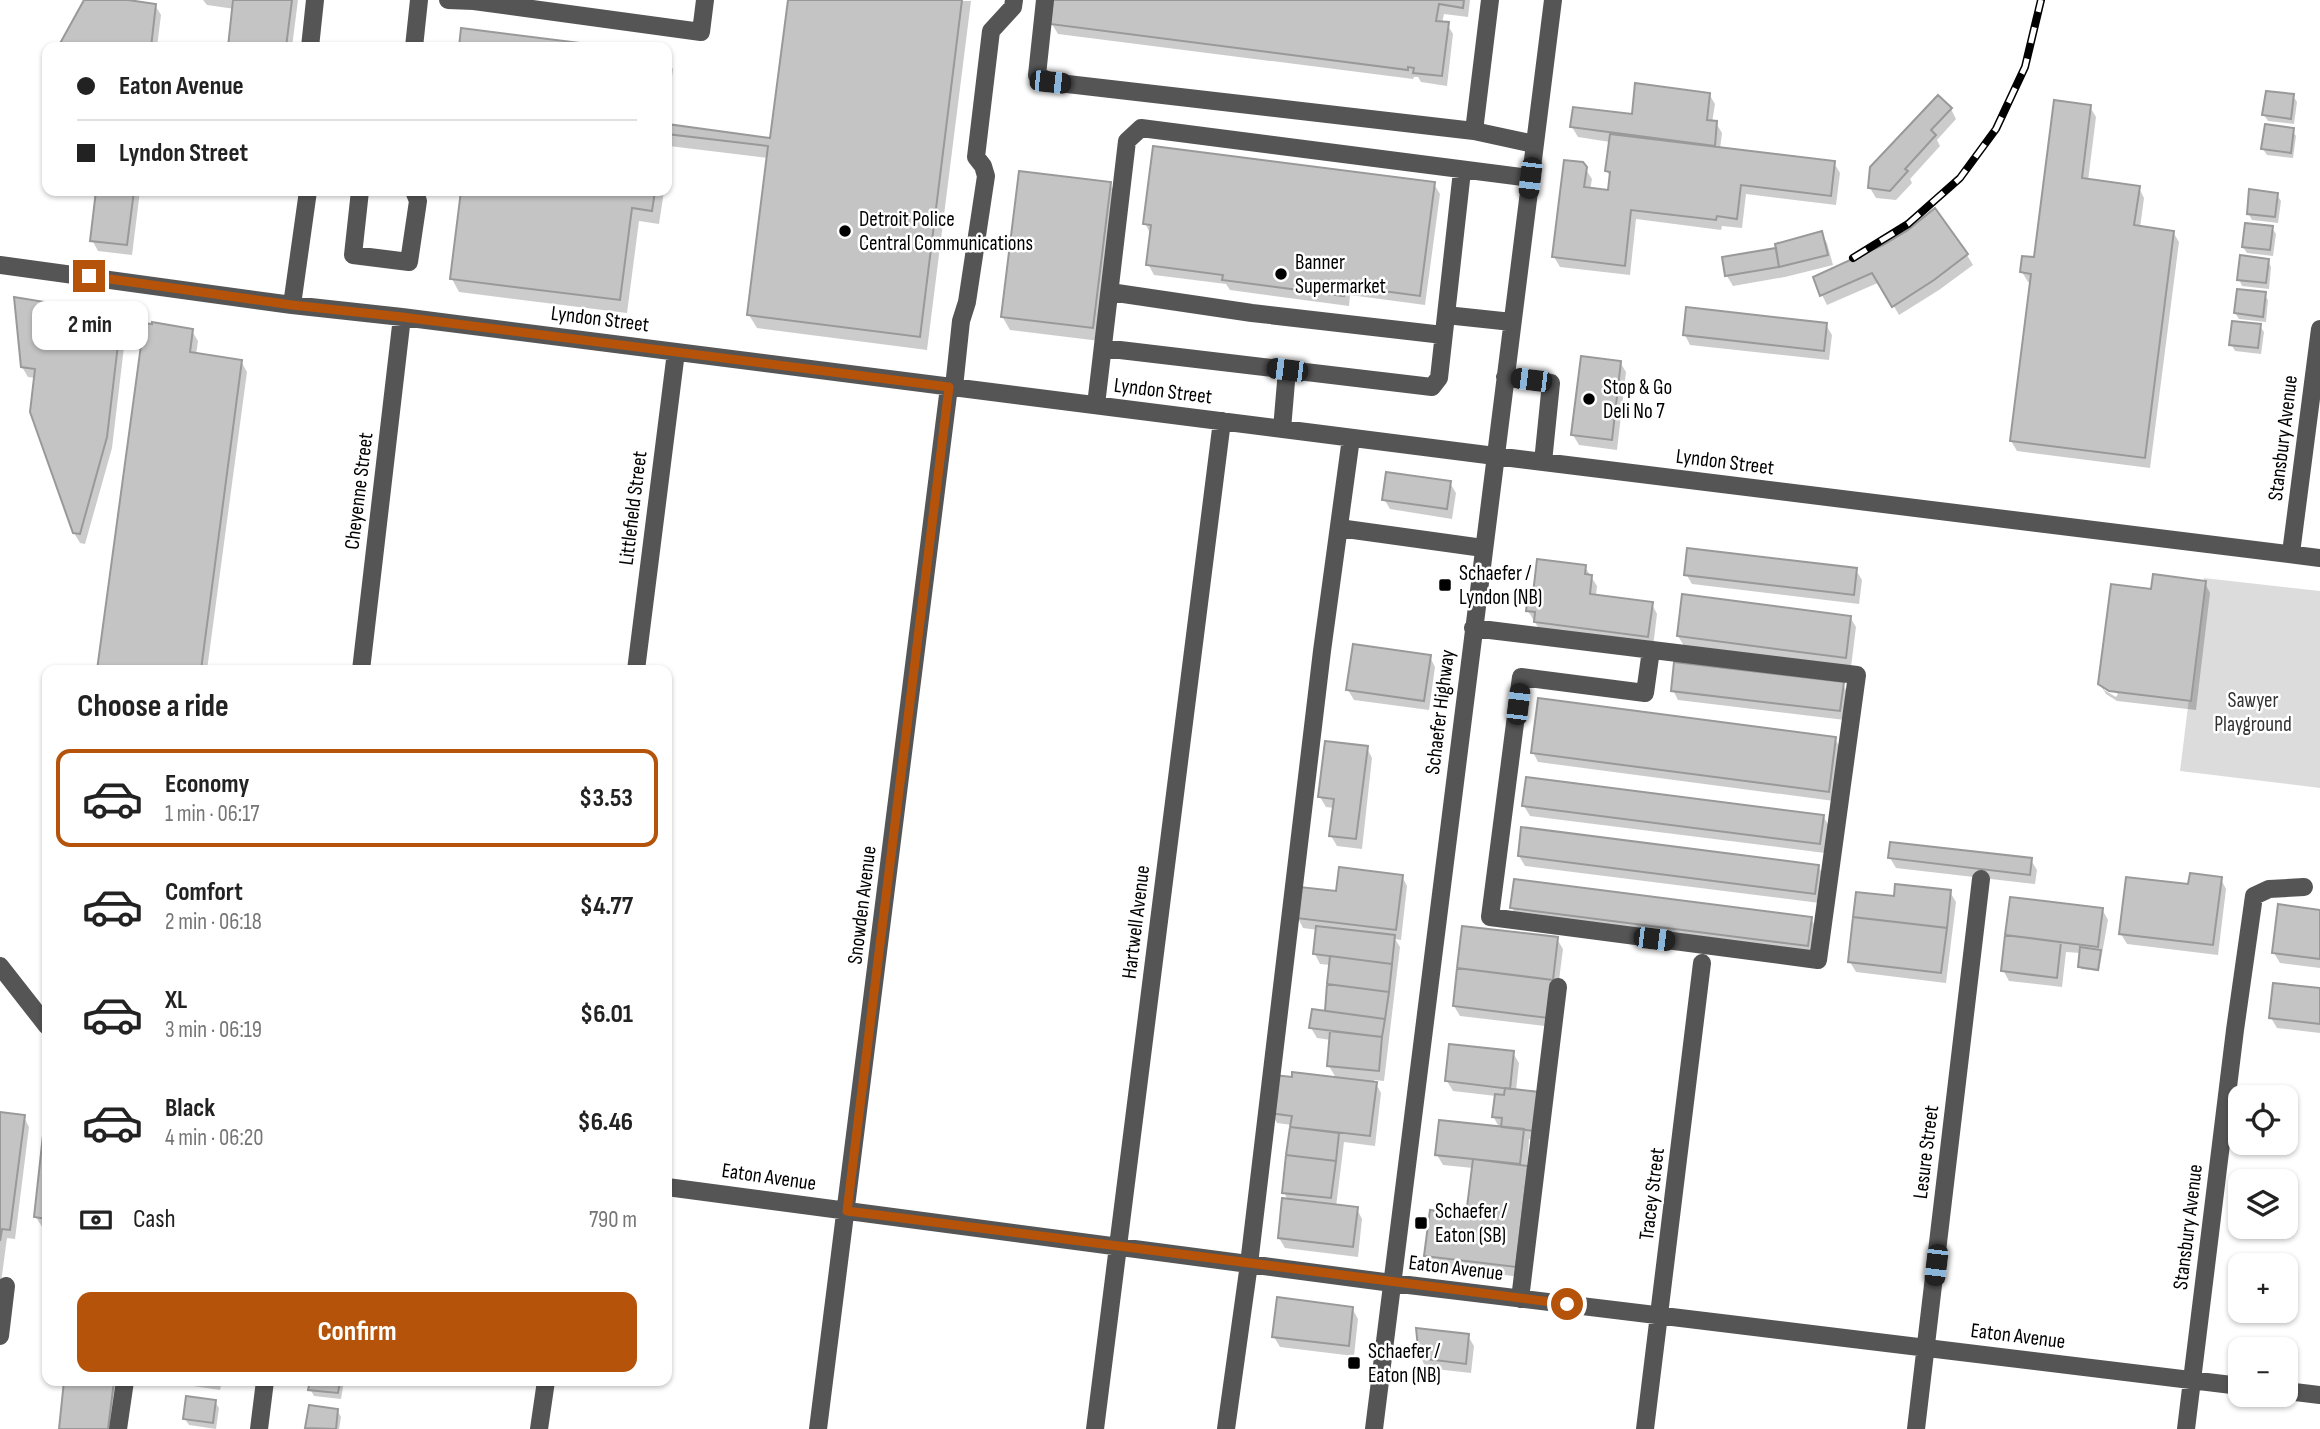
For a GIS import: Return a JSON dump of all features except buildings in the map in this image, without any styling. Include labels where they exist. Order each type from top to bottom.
[{"type":"street","points":[[311,42],[315,0]]},
{"type":"street","points":[[415,42],[419,0]]},
{"type":"street","points":[[448,0],[474,1],[701,32],[705,0]]},
{"type":"street","name":"Snowden Avenue","points":[[818,1429],[951,387],[986,176],[976,157],[991,31],[1013,6],[1014,0]]},
{"type":"street","points":[[1045,0],[1037,75],[1050,82],[1474,131],[1534,144]]},
{"type":"street","points":[[1474,131],[1490,0]]},
{"type":"street","name":"Schaefer Highway","points":[[1374,1429],[1553,0]]},
{"type":"street","points":[[1096,405],[1127,141],[1141,128],[1530,178]]},
{"type":"street","points":[[1102,348],[1432,387],[1439,378],[1462,171]]},
{"type":"street","points":[[292,305],[307,196]]},
{"type":"street","points":[[359,196],[353,255],[409,262],[418,201],[416,196]]},
{"type":"street","name":"Lyndon Street","points":[[0,265],[292,305],[2320,558]]},
{"type":"street","points":[[1110,292],[1252,313],[1443,335]]},
{"type":"street","points":[[1446,315],[1512,322]]},
{"type":"street","name":"Cheyenne Street","points":[[363,665],[402,317]]},
{"type":"street","name":"Stansbury Avenue","points":[[2291,553],[2320,329]]},
{"type":"street","name":"Littlefield Street","points":[[637,665],[676,352]]},
{"type":"street","points":[[1282,429],[1287,370]]},
{"type":"street","points":[[1505,377],[1551,383],[1543,462]]},
{"type":"street","name":"Hartwell Avenue","points":[[1095,1429],[1222,421]]},
{"type":"street","points":[[1226,1429],[1249,1264],[1351,438]]},
{"type":"street","points":[[1339,528],[1483,548]]},
{"type":"street","points":[[1474,628],[1857,675],[1818,960],[1490,917],[1521,677],[1645,694],[1651,650]]},
{"type":"street","name":"Lesure Street","points":[[1916,1429],[1981,879]]},
{"type":"street","name":"Stansbury Avenue","points":[[2186,1429],[2254,896],[2269,889],[2304,887]]},
{"type":"street","name":"Tracey Street","points":[[1645,1429],[1702,963]]},
{"type":"street","points":[[0,966],[42,1020]]},
{"type":"street","points":[[1520,1299],[1558,987]]},
{"type":"street","name":"Eaton Avenue","points":[[672,1188],[1392,1283],[2228,1384]]},
{"type":"street","points":[[0,1336],[6,1286]]},
{"type":"street","points":[[118,1429],[124,1386]]},
{"type":"street","points":[[259,1429],[264,1386]]},
{"type":"street","points":[[539,1429],[545,1386]]},
{"type":"street","points":[[2298,1392],[2320,1395]]},
{"type":"green space","name":"Sawyer Playground","points":[[2204,578],[2320,591],[2320,788],[2180,771]]},
{"type":"railway","points":[[1853,258],[1908,224],[1960,178],[1996,129],[2025,67],[2041,0]]},
{"type":"place","name":"Detroit Police Central Communications","points":[[845,231]]},
{"type":"place","name":"Banner Supermarket","points":[[1281,274]]},
{"type":"place","name":"Stop & Go Deli No 7","points":[[1589,399]]},
{"type":"place","name":"Schaefer / Lyndon (NB)","points":[[1445,585]]},
{"type":"place","name":"Schaefer / Eaton (SB)","points":[[1421,1223]]},
{"type":"place","name":"Schaefer / Eaton (NB)","points":[[1354,1363]]},
{"type":"route","points":[[89,276],[292,305],[949,387],[847,1211],[1567,1304]]}]
